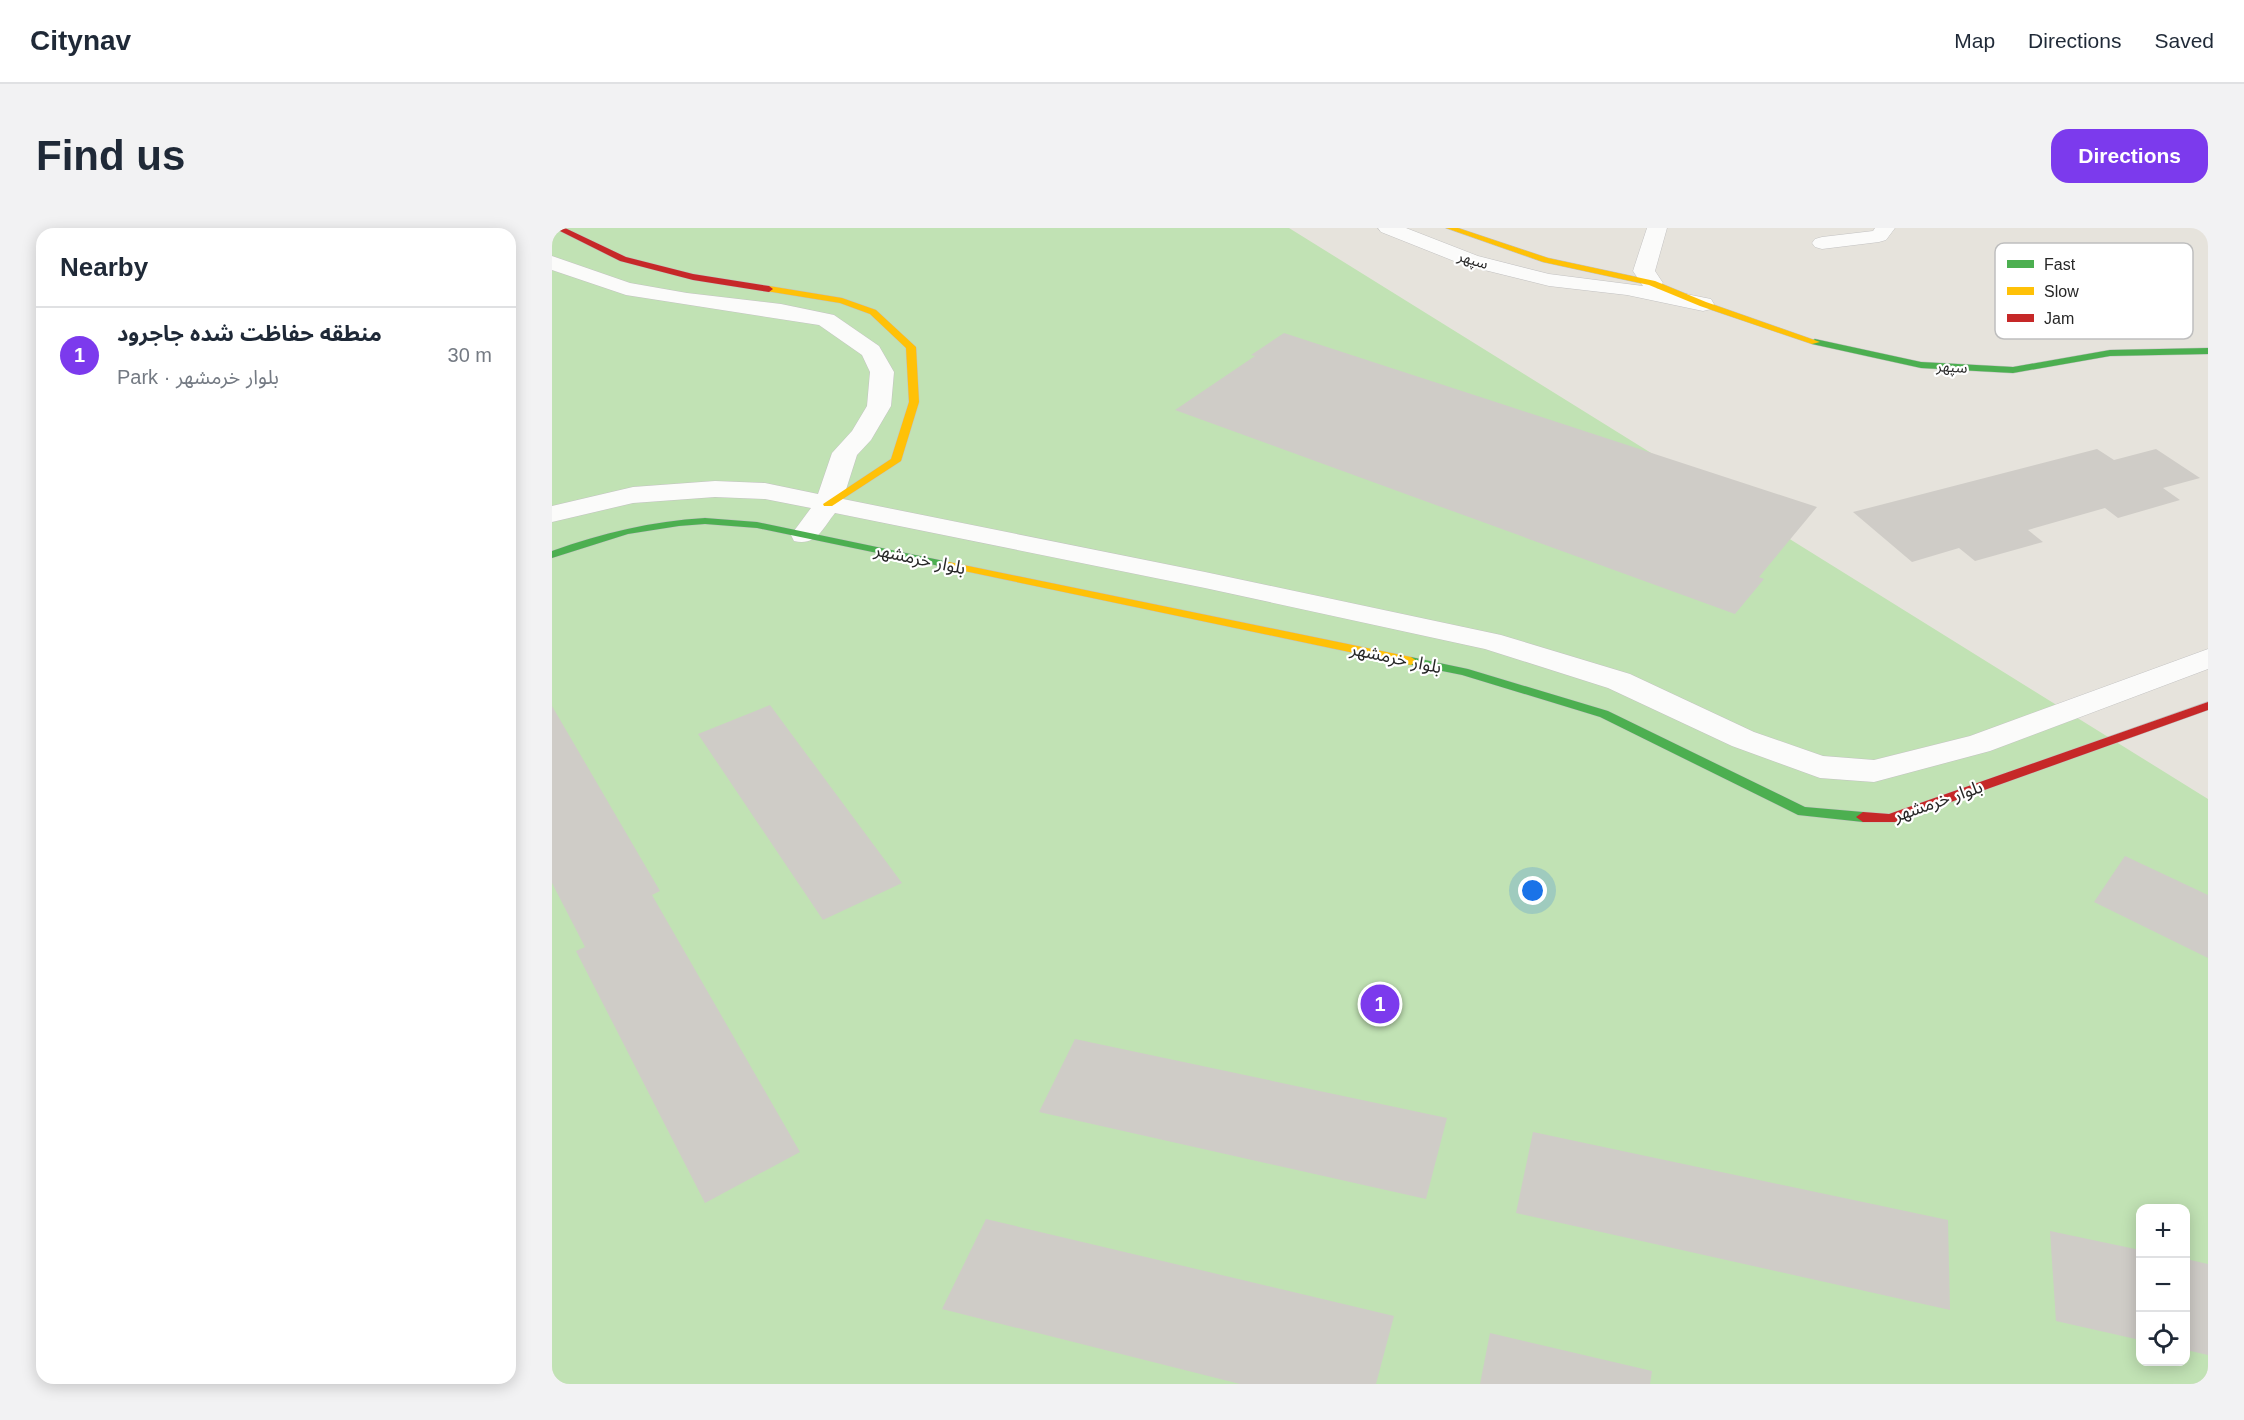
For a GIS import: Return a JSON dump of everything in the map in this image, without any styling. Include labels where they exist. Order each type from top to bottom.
[{"type":"street","points":[[558,228],[623,259],[693,277],[842,301],[873,312],[911,347],[914,402],[896,460],[828,504]]},
{"type":"street","name":"سپهر","points":[[1388,228],[1471,261],[1549,280],[1628,289],[1703,304]]},
{"type":"street","name":"سپهر","points":[[1450,228],[1546,260],[1652,283],[1703,304],[1821,344],[1921,365],[2013,370],[2110,353],[2208,351]]},
{"type":"street","points":[[1652,283],[1644,271],[1657,228]]},
{"type":"street","points":[[1822,243],[1879,236],[1886,228]]},
{"type":"street","points":[[552,262],[626,289],[687,300],[781,311],[826,320],[871,351],[882,372],[879,406],[862,435],[845,453],[828,504],[804,535]]},
{"type":"street","name":"بلوار خرمشهر","points":[[552,514],[633,495],[715,489],[765,491],[1491,640],[1619,681],[1743,739],[1820,767],[1874,771],[1979,744],[2208,658]]},
{"type":"street","name":"بلوار خرمشهر","points":[[552,555],[585,540],[677,523],[749,524],[804,535],[1464,672],[1604,714],[1803,812],[1890,819],[2208,706]]},
{"type":"green space","points":[[552,228],[1289,228],[2208,799],[2208,1384],[552,1384]]},
{"type":"building","points":[[1284,333],[1817,507],[1759,577],[1764,579],[1735,614],[1175,410],[1255,356],[1251,355]]},
{"type":"building","points":[[2097,449],[2114,460],[2156,449],[2200,478],[2163,488],[2180,500],[2118,518],[2105,508],[2028,530],[2043,542],[1975,561],[1959,548],[1912,562],[1853,512]]},
{"type":"building","points":[[770,705],[902,883],[823,920],[698,734]]},
{"type":"building","points":[[552,706],[660,891],[652,895],[800,1152],[705,1203],[576,951],[585,947],[552,883]]},
{"type":"building","points":[[2125,856],[2208,895],[2208,958],[2094,902]]},
{"type":"building","points":[[1075,1039],[1447,1118],[1426,1199],[1039,1112]]},
{"type":"building","points":[[1533,1132],[1948,1220],[1950,1310],[1516,1213]]},
{"type":"building","points":[[986,1219],[1394,1316],[1376,1384],[1240,1384],[942,1309]]},
{"type":"building","points":[[2050,1231],[2136,1249],[2136,1339],[2056,1321]]},
{"type":"building","points":[[2190,1260],[2208,1264],[2208,1355],[2190,1351]]},
{"type":"building","points":[[1490,1333],[1652,1371],[1650,1384],[1480,1384]]},
{"type":"traffic: fast","points":[[1815,342],[1921,365],[2013,370],[2110,353],[2208,351]]},
{"type":"traffic: fast","points":[[552,555],[627,531],[705,521],[757,525],[949,565]]},
{"type":"traffic: fast","points":[[1411,661],[1464,672],[1604,714],[1803,812],[1863,817]]},
{"type":"traffic: slow","points":[[1450,228],[1546,260],[1652,283],[1703,304],[1815,342]]},
{"type":"traffic: slow","points":[[769,289],[842,301],[873,312],[911,347],[914,402],[896,461],[828,504]]},
{"type":"traffic: slow","points":[[949,565],[1411,661]]},
{"type":"traffic: jam","points":[[558,228],[623,259],[693,277],[769,289]]},
{"type":"traffic: jam","points":[[1863,817],[1890,819],[2208,706]]},
{"type":"place","name":"منطقه حفاظت شده جاجرود","points":[[1380,1004]]}]
